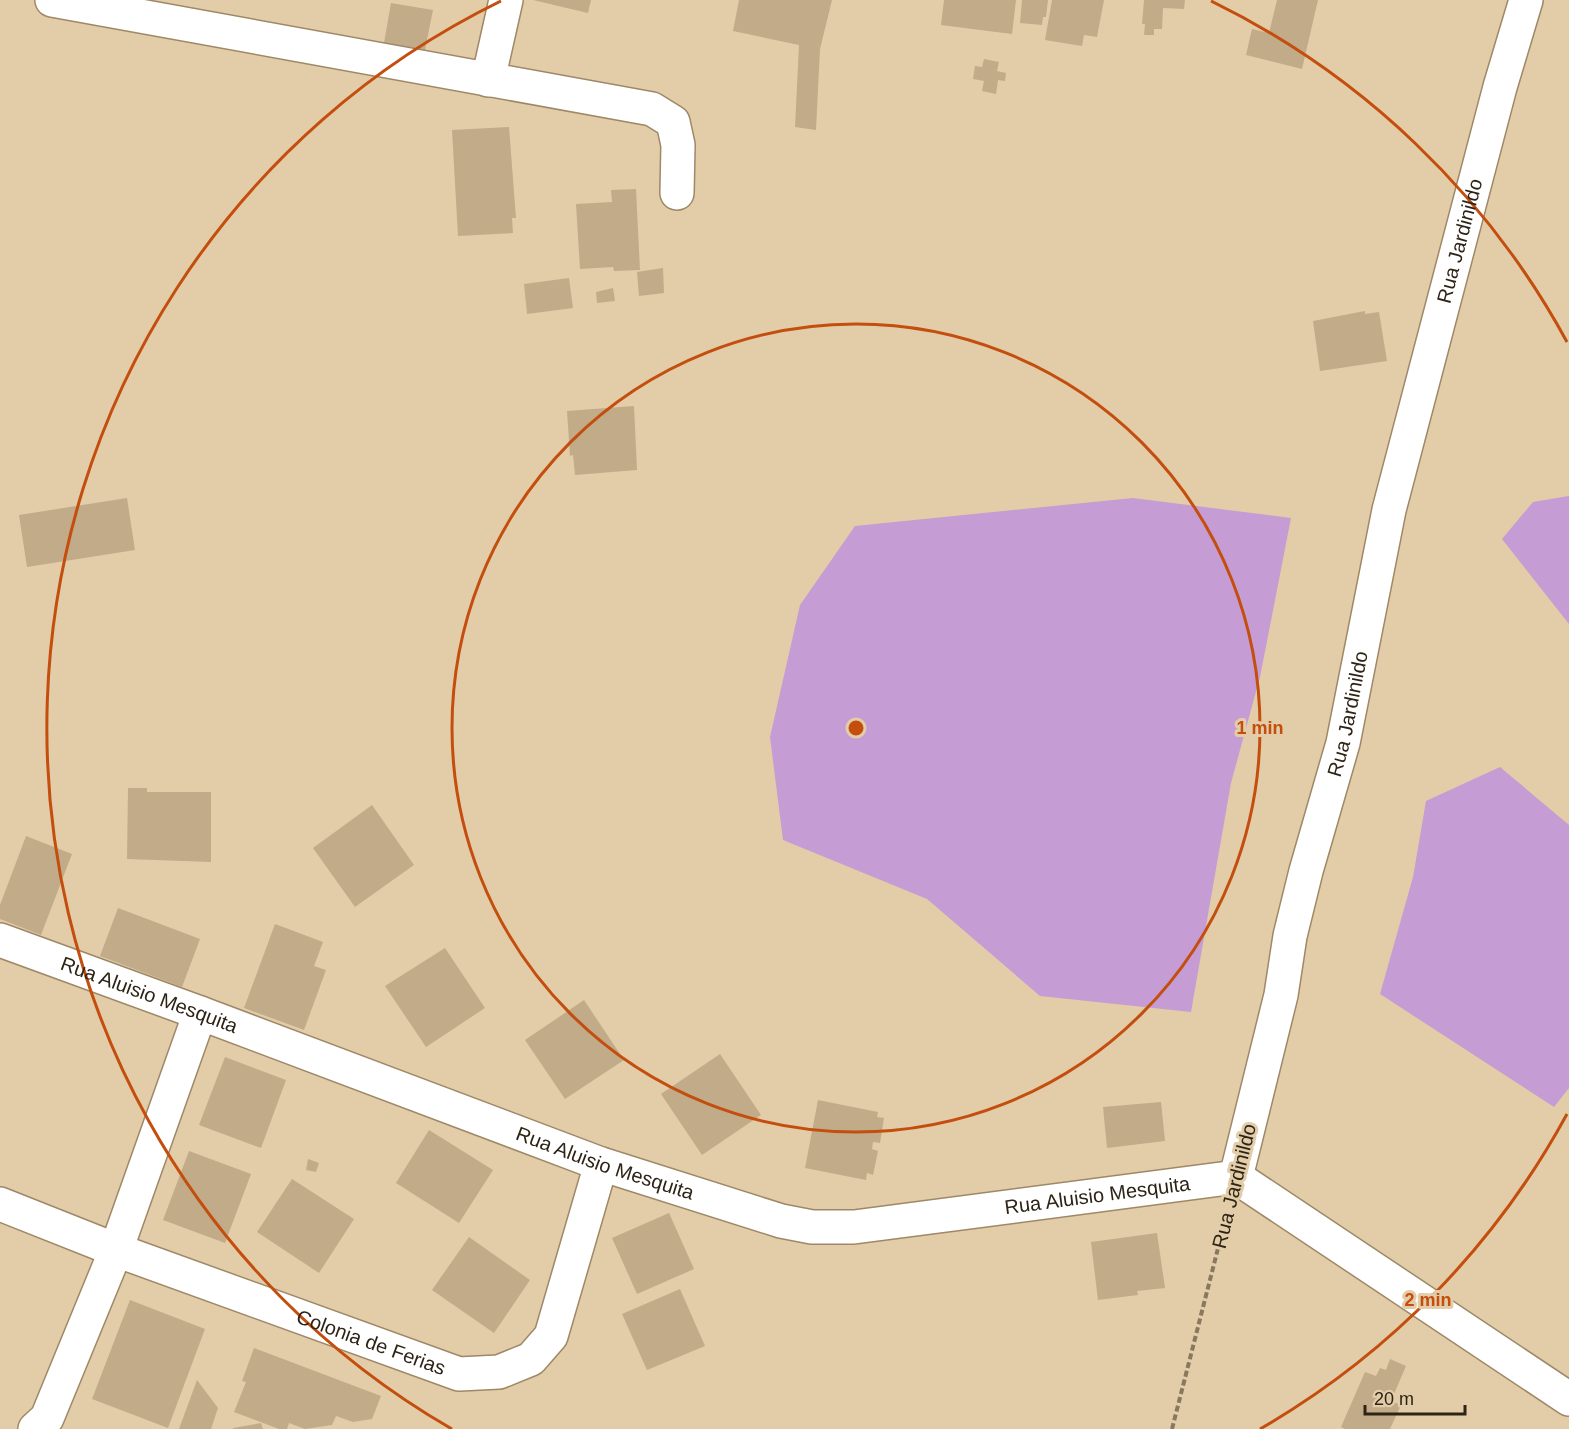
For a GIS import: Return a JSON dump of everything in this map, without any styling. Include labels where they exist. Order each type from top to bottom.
[{"type":"street","points":[[52,0],[652,109],[674,122],[678,145],[677,193]]},
{"type":"street","points":[[488,80],[506,0]]},
{"type":"street","name":"Rua Jardinildo","points":[[1236,1177],[1281,995],[1293,925],[1306,871],[1343,743],[1389,510],[1500,87],[1526,0]]},
{"type":"street","name":"Rua Aluisio Mesquita","points":[[0,940],[601,1164],[781,1221],[812,1227],[855,1227],[1236,1177]]},
{"type":"street","points":[[35,1429],[47,1418],[116,1250],[201,1013]]},
{"type":"street","name":"Colonia de Ferias","points":[[0,1204],[116,1250],[459,1374],[499,1372],[531,1359],[551,1336],[601,1164]]},
{"type":"street","points":[[1236,1177],[1569,1400]]},
{"type":"path","name":"Rua Jardinildo","points":[[1172,1429],[1236,1177]]},
{"type":"shaded area","points":[[1569,496],[1569,624],[1502,539],[1533,502]]},
{"type":"shaded area","points":[[1133,498],[1291,518],[1260,677],[1231,783],[1191,1012],[1040,996],[927,899],[783,840],[770,737],[800,605],[855,526]]},
{"type":"shaded area","points":[[1500,767],[1569,825],[1569,1088],[1554,1107],[1380,994],[1413,877],[1426,801]]},
{"type":"building","points":[[533,0],[591,0],[588,13]]},
{"type":"building","points":[[739,0],[832,0],[820,49],[816,130],[795,127],[799,45],[733,31]]},
{"type":"building","points":[[944,0],[1016,0],[1012,34],[941,25]]},
{"type":"building","points":[[1022,0],[1048,0],[1046,17],[1043,17],[1042,25],[1020,23]]},
{"type":"building","points":[[1052,0],[1104,0],[1097,37],[1084,35],[1082,46],[1045,40]]},
{"type":"building","points":[[1144,0],[1185,0],[1184,9],[1163,8],[1162,29],[1154,29],[1154,35],[1144,35],[1145,24],[1142,24]]},
{"type":"building","points":[[1277,0],[1318,0],[1302,69],[1246,55],[1252,29],[1269,33]]},
{"type":"building","points":[[391,3],[433,10],[425,50],[384,43]]},
{"type":"building","points":[[984,59],[999,62],[997,71],[1006,73],[1005,81],[998,80],[996,94],[982,91],[984,81],[973,79],[975,66],[982,67]]},
{"type":"building","points":[[509,127],[516,218],[512,218],[513,233],[458,236],[452,130]]},
{"type":"building","points":[[636,189],[640,270],[614,271],[613,267],[580,269],[576,204],[612,202],[611,190]]},
{"type":"building","points":[[663,268],[664,293],[639,296],[637,272]]},
{"type":"building","points":[[569,278],[573,308],[527,314],[524,284]]},
{"type":"building","points":[[613,288],[615,301],[597,303],[596,292]]},
{"type":"building","points":[[1365,311],[1365,314],[1379,312],[1387,361],[1320,371],[1313,321]]},
{"type":"building","points":[[634,406],[637,470],[575,475],[573,455],[570,456],[567,411]]},
{"type":"building","points":[[127,498],[135,550],[27,567],[19,515]]},
{"type":"building","points":[[128,788],[147,788],[147,792],[211,792],[211,862],[127,859]]},
{"type":"building","points":[[372,805],[414,865],[355,907],[313,848]]},
{"type":"building","points":[[26,836],[72,854],[41,935],[0,919],[0,905]]},
{"type":"building","points":[[118,908],[200,939],[182,987],[100,956]]},
{"type":"building","points":[[275,924],[323,942],[314,966],[326,970],[304,1030],[244,1008]]},
{"type":"building","points":[[445,948],[485,1008],[426,1047],[385,986]]},
{"type":"building","points":[[584,1000],[624,1060],[565,1099],[525,1040]]},
{"type":"building","points":[[720,1054],[761,1115],[702,1155],[661,1094]]},
{"type":"building","points":[[225,1057],[286,1080],[261,1148],[199,1125]]},
{"type":"building","points":[[818,1100],[878,1112],[877,1117],[884,1118],[880,1143],[873,1142],[872,1149],[878,1151],[873,1175],[867,1173],[866,1180],[805,1168]]},
{"type":"building","points":[[1161,1102],[1165,1141],[1107,1148],[1103,1107]]},
{"type":"building","points":[[429,1130],[493,1170],[459,1223],[396,1183]]},
{"type":"building","points":[[189,1151],[251,1174],[225,1243],[163,1220]]},
{"type":"building","points":[[308,1159],[319,1163],[316,1172],[306,1170]]},
{"type":"building","points":[[292,1179],[354,1219],[319,1273],[257,1232]]},
{"type":"building","points":[[669,1213],[694,1269],[637,1294],[612,1238]]},
{"type":"building","points":[[1157,1233],[1165,1288],[1137,1291],[1138,1295],[1098,1300],[1091,1242]]},
{"type":"building","points":[[469,1237],[530,1280],[494,1333],[432,1290]]},
{"type":"building","points":[[680,1289],[705,1346],[647,1370],[622,1314]]},
{"type":"building","points":[[130,1300],[205,1329],[168,1428],[92,1399]]},
{"type":"building","points":[[254,1348],[381,1396],[372,1419],[353,1422],[336,1416],[332,1425],[305,1429],[289,1423],[287,1429],[279,1429],[234,1412],[246,1382],[242,1381]]},
{"type":"building","points":[[1390,1359],[1406,1366],[1391,1401],[1401,1405],[1390,1429],[1345,1429],[1341,1427],[1365,1372],[1376,1376],[1380,1368],[1386,1370]]},
{"type":"building","points":[[197,1380],[218,1408],[211,1429],[179,1429]]},
{"type":"building","points":[[261,1423],[263,1429],[233,1429],[233,1428]]}]
